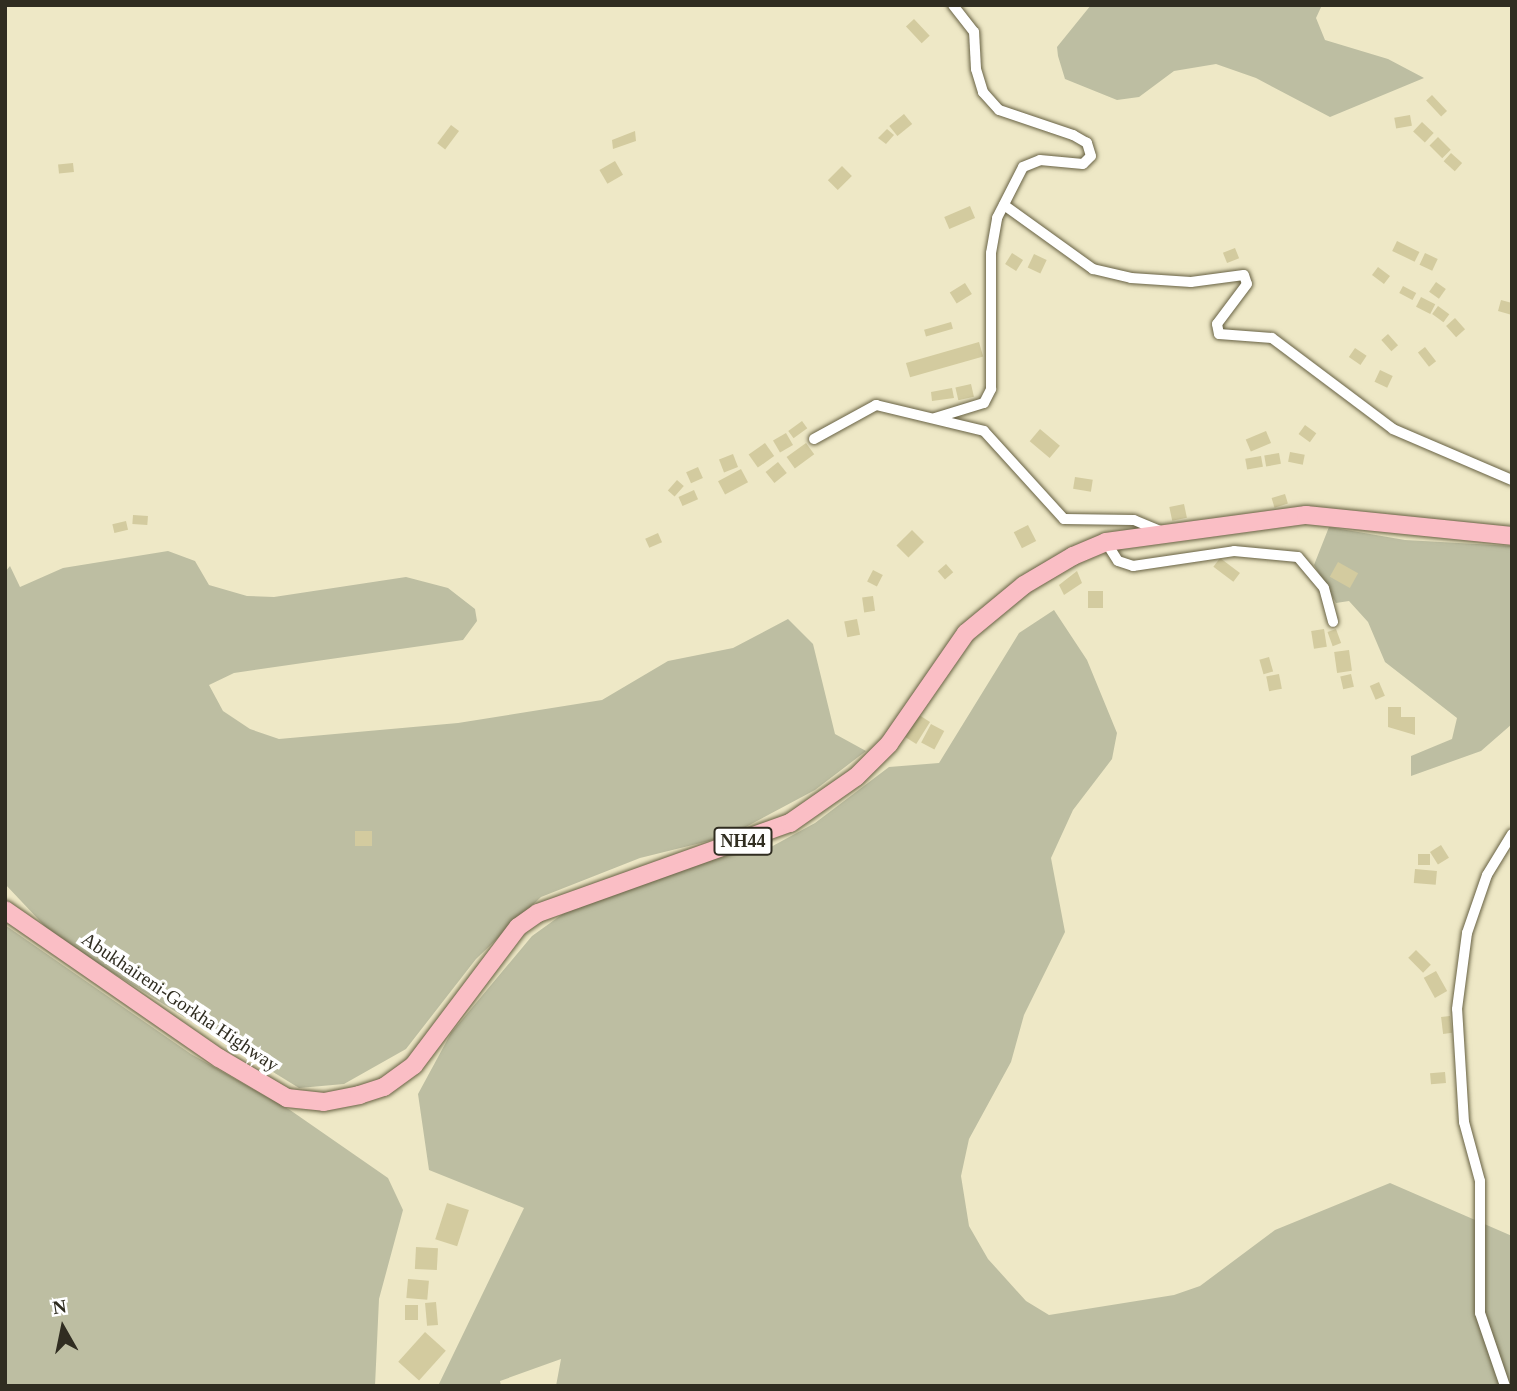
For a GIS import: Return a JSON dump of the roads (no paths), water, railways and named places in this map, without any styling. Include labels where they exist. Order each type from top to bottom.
[{"type":"main road","name":"Abukhaireni-Gorkha Highway","points":[[5,910],[219,1058],[287,1098],[324,1102],[384,1087],[414,1065],[518,927],[563,900],[790,823],[856,777],[890,744],[966,633],[988,612],[1073,556],[1105,542],[1306,514],[1512,536]]},
{"type":"street","points":[[935,418],[984,403],[991,389],[991,253],[1004,205],[1023,167],[1040,160],[1083,164],[1091,156],[1087,143],[1073,135],[999,110],[983,92],[976,69],[974,32],[953,5]]},
{"type":"street","points":[[1004,205],[1093,269],[1131,278],[1191,282],[1244,275],[1247,284],[1217,324],[1219,334],[1272,338],[1392,429],[1512,480]]},
{"type":"street","points":[[814,439],[876,405],[984,430],[1064,519],[1135,520],[1167,535]]},
{"type":"street","points":[[1105,542],[1118,561],[1133,566],[1234,551],[1298,557],[1324,588],[1333,622]]},
{"type":"street","points":[[1505,1386],[1480,1313],[1480,1181],[1464,1122],[1457,1009],[1467,933],[1487,875],[1512,834]]}]
